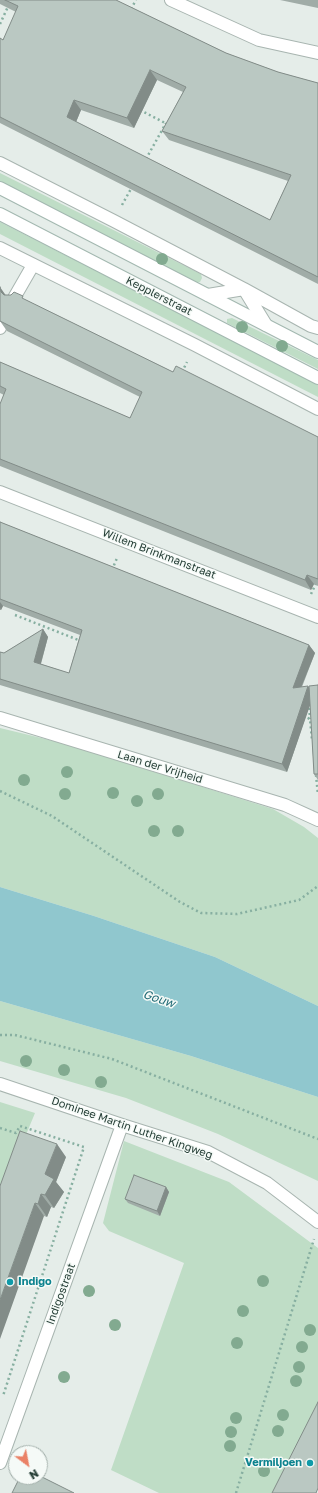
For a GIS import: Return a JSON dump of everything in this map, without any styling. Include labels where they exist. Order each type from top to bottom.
[{"type":"street","points":[[171,0],[259,40],[318,53]]},
{"type":"street","points":[[0,163],[244,289],[311,326],[318,328]]},
{"type":"street","points":[[0,188],[318,352]]},
{"type":"street","name":"Kepplerstraat","points":[[0,214],[318,378]]},
{"type":"street","points":[[0,248],[195,345],[318,409]]},
{"type":"street","points":[[14,298],[33,265]]},
{"type":"street","points":[[208,295],[244,289]]},
{"type":"street","points":[[244,289],[266,325]]},
{"type":"street","name":"Willem Brinkmanstraat","points":[[0,492],[318,617]]},
{"type":"street","name":"Laan der Vrijheid","points":[[0,718],[285,805],[318,820]]},
{"type":"street","name":"Dominee Martin Luther Kingweg","points":[[0,1084],[208,1152],[267,1183],[317,1227]]},
{"type":"street","name":"Indigostraat","points":[[0,1463],[122,1125]]},
{"type":"path","points":[[0,24],[12,0]]},
{"type":"path","points":[[129,13],[136,0]]},
{"type":"path","points":[[136,109],[171,126]]},
{"type":"path","points":[[143,165],[166,123]]},
{"type":"path","points":[[114,221],[132,186]]},
{"type":"path","points":[[181,374],[195,345]]},
{"type":"path","points":[[109,577],[124,541]]},
{"type":"path","points":[[15,615],[83,642],[85,636]]},
{"type":"path","points":[[309,700],[313,742]]},
{"type":"path","points":[[303,716],[310,719]]},
{"type":"path","points":[[316,772],[318,795]]},
{"type":"path","points":[[0,792],[52,816],[180,902],[201,912],[237,914],[260,909],[299,900],[318,886]]},
{"type":"path","points":[[0,1035],[15,1035],[112,1059],[318,1139]]},
{"type":"path","points":[[0,1128],[16,1133],[20,1126],[84,1148],[2,1396]]},
{"type":"path","points":[[236,1493],[317,1227]]},
{"type":"green space","points":[[0,173],[201,274],[202,278],[200,282],[195,283],[0,184]]},
{"type":"green space","points":[[0,222],[318,384],[318,397],[0,234]]},
{"type":"green space","points":[[232,318],[318,360],[318,369],[227,323],[227,319]]},
{"type":"green space","points":[[0,728],[62,743],[273,809],[304,827],[318,838],[318,1006],[215,957],[94,916],[0,887]]},
{"type":"green space","points":[[0,1001],[191,1056],[318,1097],[318,1181],[218,1134],[126,1098],[0,1061]]},
{"type":"green space","points":[[0,1102],[35,1113],[0,1207]]},
{"type":"green space","points":[[124,1141],[229,1182],[318,1248],[318,1422],[283,1493],[159,1493],[111,1470],[184,1263],[109,1231],[103,1223]]},
{"type":"water","name":"Gouw","points":[[0,887],[94,916],[215,957],[318,1006],[318,1097],[191,1056],[0,1001]]},
{"type":"building","points":[[5,0],[116,0],[226,53],[278,72],[318,83],[318,277],[0,117],[0,38],[3,40],[18,6]],"holes":[[[150,70],[186,87],[162,131],[291,175],[270,220],[67,117],[74,100],[127,118]]]},
{"type":"building","points":[[0,287],[1,292],[4,295],[11,295],[14,292],[23,296],[22,298],[173,372],[176,366],[318,437],[318,579],[307,575],[305,580],[0,459],[0,404],[6,389],[0,386],[0,362],[130,418],[142,392],[0,321]]},
{"type":"building","points":[[0,522],[309,645],[293,688],[308,686],[282,764],[0,679],[0,652],[4,653],[43,629],[34,662],[69,673],[82,630],[0,599]]},
{"type":"building","points":[[318,685],[318,774],[314,774],[309,686]]},
{"type":"building","points":[[20,1131],[57,1144],[45,1174],[54,1179],[45,1195],[41,1194],[38,1204],[35,1203],[0,1300],[0,1186]]},
{"type":"building","points":[[134,1175],[166,1187],[157,1211],[125,1199]]},
{"type":"building","points":[[318,1402],[318,1488],[316,1493],[272,1493]]},
{"type":"building","points":[[48,1480],[74,1493],[12,1493],[16,1485],[48,1485]]},
{"type":"place","name":"Indigo","points":[[10,1282]]},
{"type":"place","name":"Vermiljoen","points":[[310,1463]]}]
